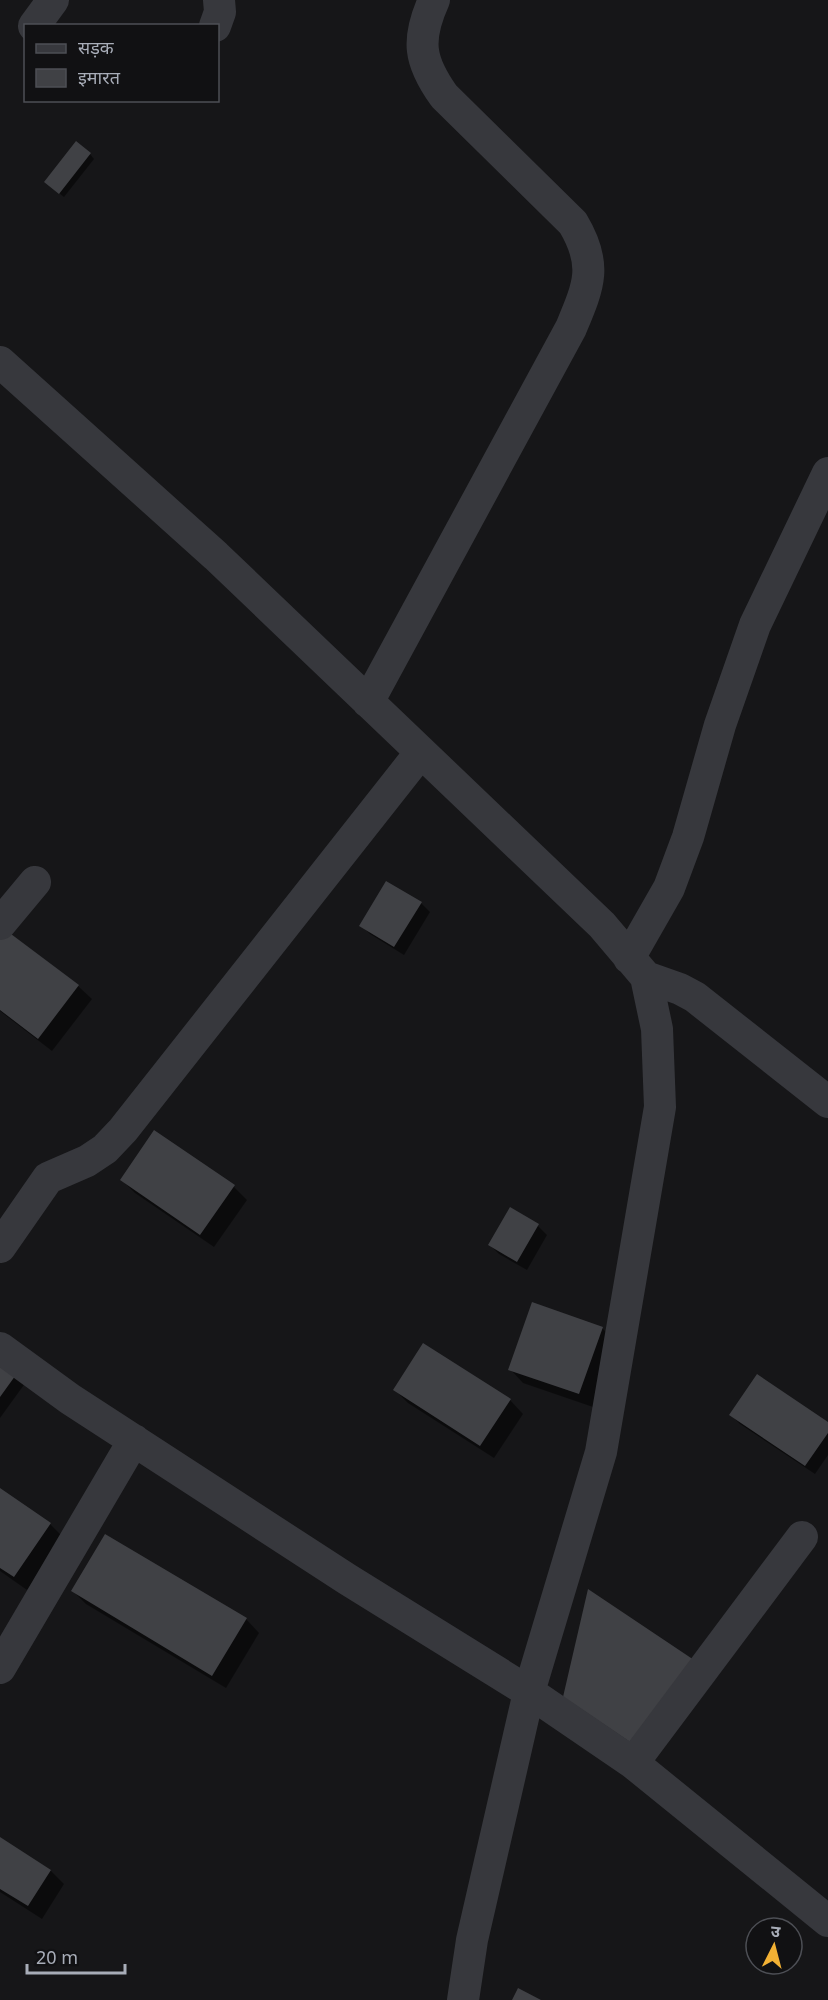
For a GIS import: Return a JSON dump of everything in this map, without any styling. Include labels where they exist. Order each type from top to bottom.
[{"type":"street","points":[[35,24],[53,0]]},
{"type":"street","points":[[216,24],[220,12],[219,0]]},
{"type":"street","points":[[368,702],[572,328],[585,296],[589,267],[586,245],[573,223],[444,96],[430,78],[422,59],[421,39],[434,0]]},
{"type":"street","points":[[3,372],[216,556],[602,925],[637,968],[657,1029],[660,1107],[601,1452],[529,1692],[472,1940],[463,2000]]},
{"type":"street","points":[[637,968],[688,837],[720,725],[755,625],[828,473]]},
{"type":"street","points":[[0,1247],[48,1178],[87,1161],[105,1149],[123,1130],[421,752]]},
{"type":"street","points":[[0,924],[35,882]]},
{"type":"street","points":[[637,968],[695,997],[828,1102]]},
{"type":"street","points":[[0,1348],[70,1399],[347,1579],[529,1692],[633,1763],[828,1921]]},
{"type":"street","points":[[0,1668],[134,1440]]},
{"type":"street","points":[[633,1763],[802,1537]]},
{"type":"building","points":[[76,141],[91,153],[59,194],[44,182]]},
{"type":"building","points":[[386,881],[422,902],[394,947],[359,926]]},
{"type":"building","points":[[7,931],[79,985],[38,1039],[0,1010],[0,940]]},
{"type":"building","points":[[154,1130],[235,1185],[200,1235],[120,1180]]},
{"type":"building","points":[[510,1207],[539,1224],[517,1262],[488,1245]]},
{"type":"building","points":[[532,1302],[603,1327],[579,1394],[508,1370]]},
{"type":"building","points":[[423,1343],[511,1399],[480,1446],[393,1390]]},
{"type":"building","points":[[0,1359],[18,1372],[0,1397]]},
{"type":"building","points":[[757,1374],[828,1422],[828,1433],[805,1466],[729,1415]]},
{"type":"building","points":[[0,1488],[51,1523],[14,1577],[0,1568]]},
{"type":"building","points":[[105,1534],[247,1618],[212,1676],[71,1591]]},
{"type":"building","points":[[588,1589],[694,1660],[636,1746],[563,1697]]},
{"type":"building","points":[[0,1837],[51,1870],[28,1906],[0,1889]]},
{"type":"building","points":[[518,1988],[541,2000],[512,2000]]}]
